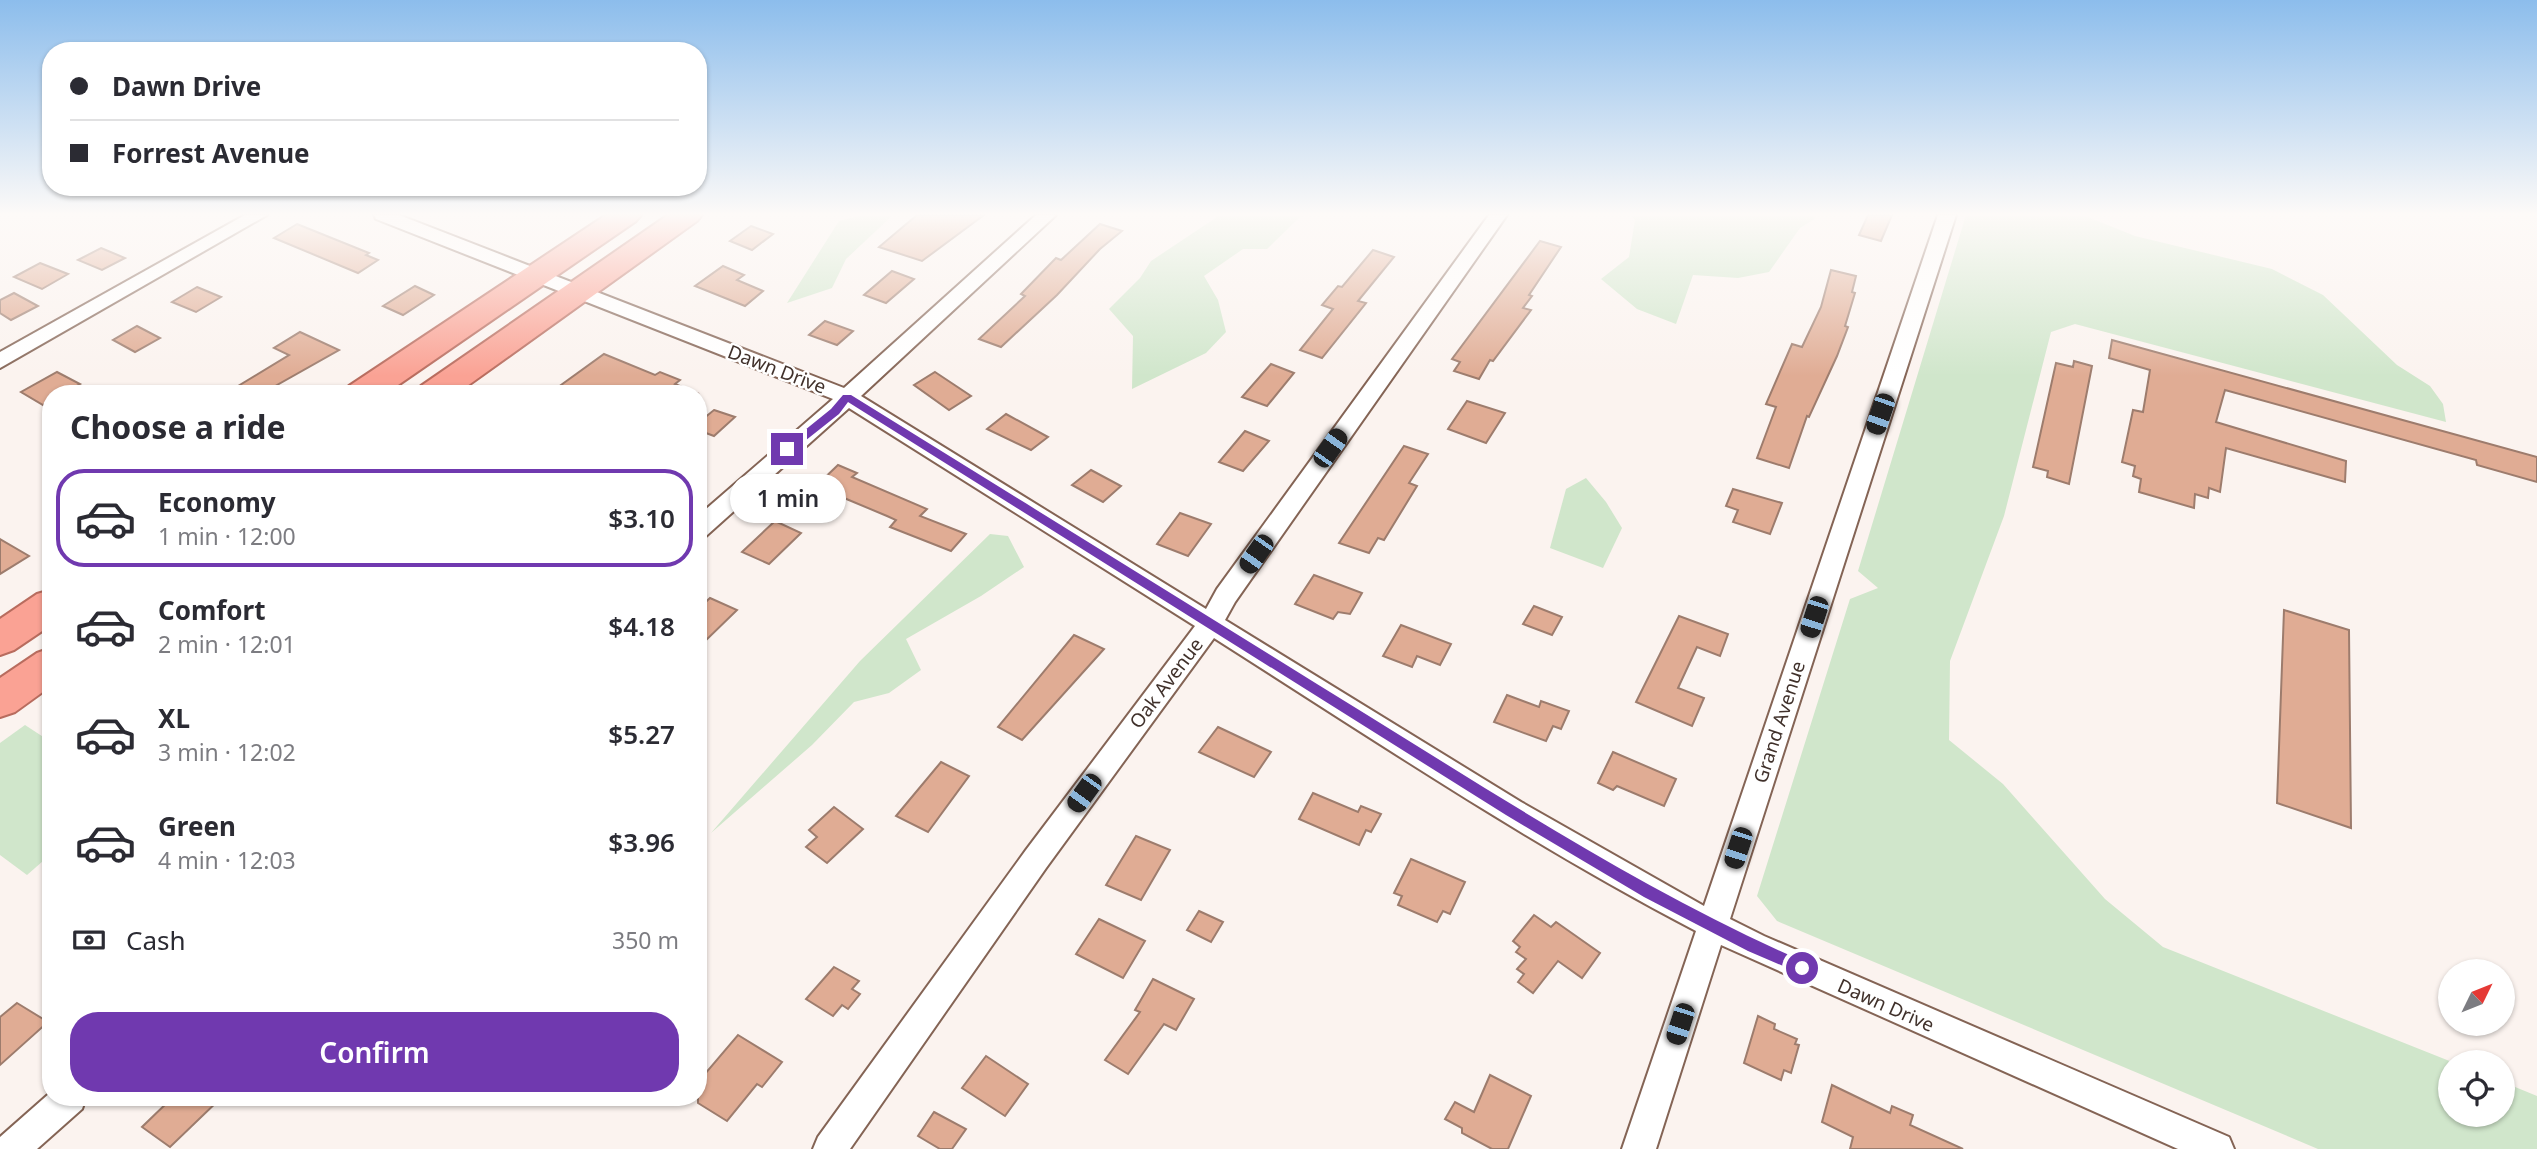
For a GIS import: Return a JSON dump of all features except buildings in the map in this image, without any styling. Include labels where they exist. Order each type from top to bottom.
[{"type":"highway","points":[[374,385],[546,269]]},
{"type":"highway","points":[[446,385],[611,269]]},
{"type":"highway","points":[[0,639],[42,611]]},
{"type":"highway","points":[[0,699],[42,670]]},
{"type":"street","points":[[0,360],[163,269]]},
{"type":"street","name":"Dawn Drive","points":[[517,269],[847,397],[1511,811],[1649,892],[1754,946],[2217,1149]]},
{"type":"street","points":[[707,522],[787,449],[835,411],[988,269]]},
{"type":"street","name":"Oak Avenue","points":[[831,1149],[1036,859],[1211,623],[1226,596],[1459,269]]},
{"type":"street","name":"Grand Avenue","points":[[1639,1149],[1929,269]]},
{"type":"street","points":[[12,1149],[59,1106]]},
{"type":"green space","points":[[809,269],[841,269],[832,288],[787,303]]},
{"type":"green space","points":[[1146,269],[1215,269],[1204,276],[1218,300],[1226,332],[1206,353],[1132,389],[1133,336],[1109,309]]},
{"type":"green space","points":[[1614,269],[1771,269],[1769,272],[1738,278],[1693,275],[1676,324],[1637,309],[1601,279]]},
{"type":"green space","points":[[1950,269],[2272,269],[2323,295],[2397,365],[2430,386],[2443,404],[2446,422],[2075,324],[2051,332],[2004,516],[1950,661],[1949,740],[2003,784],[2105,899],[2163,947],[2438,1056],[2438,1127],[2515,1127],[2515,1087],[2537,1096],[2537,1149],[2318,1149],[1777,921],[1757,896],[1850,599],[1878,588],[1858,571]]},
{"type":"green space","points":[[1586,478],[1606,502],[1622,528],[1603,568],[1550,548],[1566,489]]},
{"type":"green space","points":[[990,534],[1008,536],[1024,567],[981,596],[906,639],[921,670],[889,693],[854,702],[812,745],[711,833],[860,661]]},
{"type":"green space","points":[[25,725],[42,736],[42,862],[27,875],[0,855],[0,743]]},
{"type":"route","points":[[787,449],[835,411],[847,397],[1511,811],[1649,892],[1802,968]]}]
